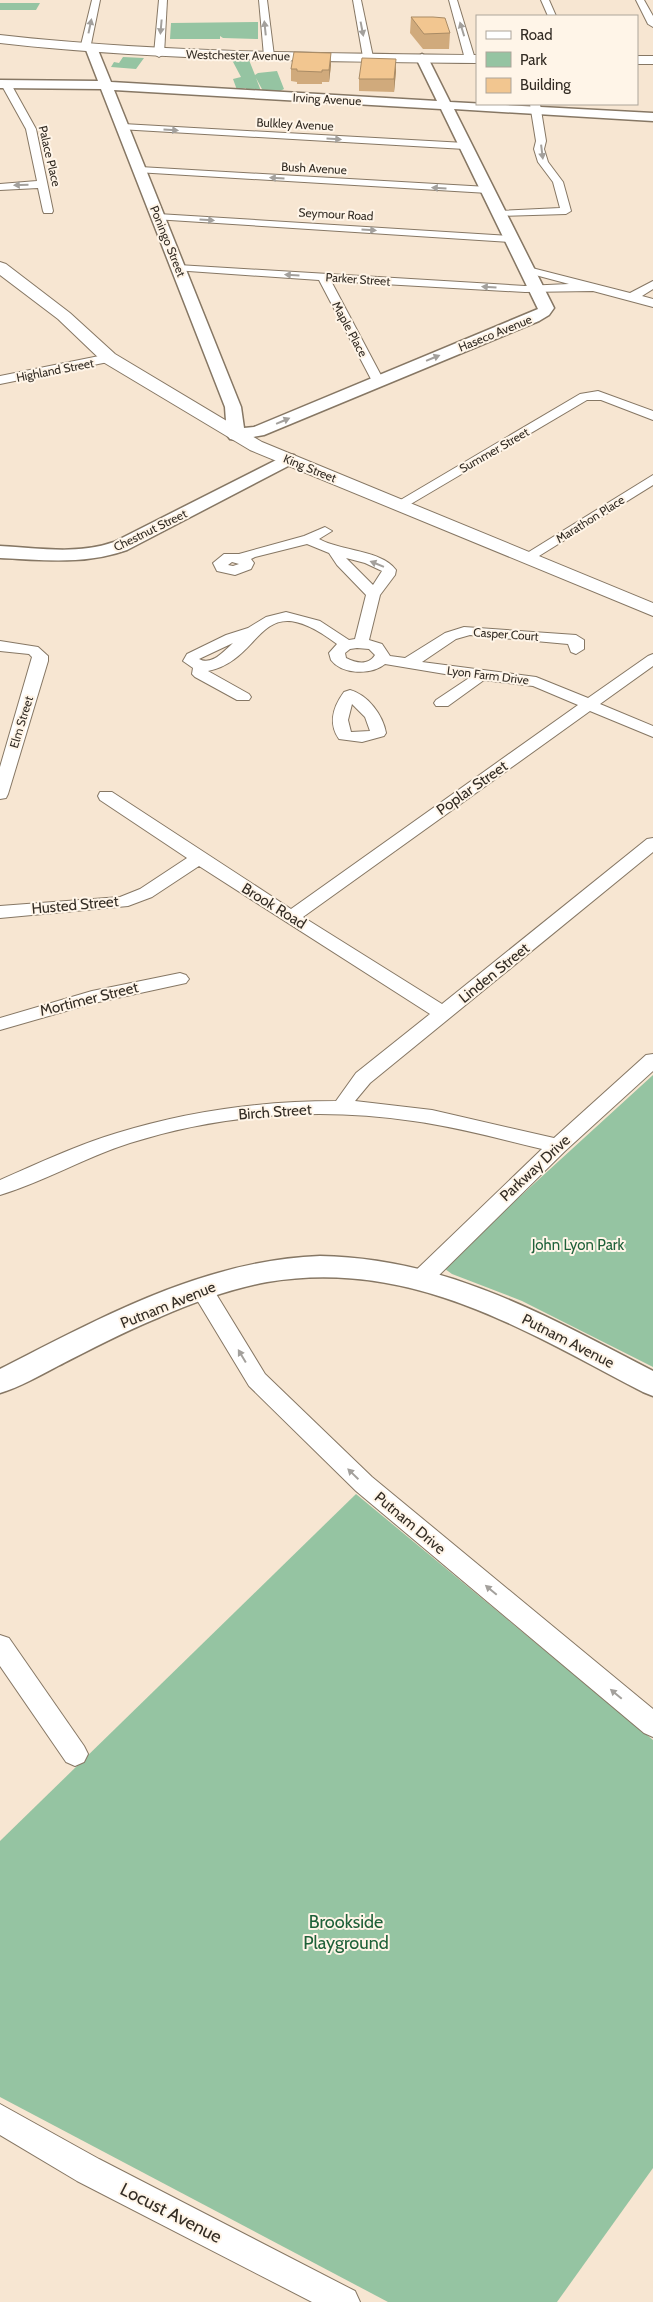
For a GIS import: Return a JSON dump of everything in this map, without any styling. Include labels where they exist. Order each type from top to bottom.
[{"type":"main road","name":"Westchester Avenue","points":[[0,39],[92,50],[159,54],[474,59]]},
{"type":"main road","points":[[638,60],[653,60]]},
{"type":"main road","name":"King Street","points":[[0,267],[64,316],[109,358],[256,446],[653,610]]},
{"type":"street","points":[[92,50],[86,45],[96,0]]},
{"type":"street","points":[[159,54],[163,0]]},
{"type":"street","points":[[263,0],[269,56]]},
{"type":"street","points":[[357,0],[368,57]]},
{"type":"street","points":[[453,0],[474,59]]},
{"type":"street","points":[[545,0],[552,15]]},
{"type":"street","points":[[640,0],[653,24]]},
{"type":"street","name":"Poningo Street","points":[[92,50],[233,408],[236,435]]},
{"type":"street","name":"Haseco Avenue","points":[[236,435],[258,431],[544,312],[546,308],[422,58]]},
{"type":"street","name":"Irving Avenue","points":[[3,84],[107,86],[446,105],[535,107],[653,117]]},
{"type":"street","name":"Palace Place","points":[[3,84],[31,129],[48,211]]},
{"type":"street","points":[[499,214],[566,211],[558,182],[543,162],[539,149],[541,141],[535,107]]},
{"type":"street","name":"Bulkley Avenue","points":[[123,127],[465,146]]},
{"type":"street","name":"Bush Avenue","points":[[140,170],[488,190]]},
{"type":"street","points":[[0,187],[43,184]]},
{"type":"street","name":"Seymour Road","points":[[158,217],[511,239]]},
{"type":"street","name":"Parker Street","points":[[178,268],[538,289],[596,287]]},
{"type":"street","points":[[528,270],[653,302]]},
{"type":"street","name":"Maple Place","points":[[323,277],[378,381]]},
{"type":"street","points":[[633,297],[653,284]]},
{"type":"street","name":"Highland Street","points":[[0,380],[109,358]]},
{"type":"street","name":"Summer Street","points":[[399,505],[590,395],[605,397],[653,416]]},
{"type":"street","name":"Chestnut Street","points":[[0,552],[87,555],[107,551],[132,542],[288,459]]},
{"type":"street","name":"Marathon Place","points":[[526,558],[653,479]]},
{"type":"street","points":[[242,558],[250,554],[309,539],[325,531]]},
{"type":"street","points":[[309,539],[335,552],[356,556],[389,570],[388,575],[373,594],[354,644]]},
{"type":"street","points":[[335,552],[338,558],[373,594]]},
{"type":"street","points":[[243,697],[200,674],[201,666],[216,665],[240,646],[253,631],[276,618],[292,617],[354,644]]},
{"type":"street","name":"Casper Court","points":[[406,664],[433,649],[451,634],[457,632],[470,631],[576,640],[576,650]]},
{"type":"street","points":[[350,695],[349,666],[339,660],[337,656],[338,651],[354,644],[371,644],[380,649],[383,655],[382,659]]},
{"type":"street","name":"Elm Street","points":[[0,646],[16,647],[36,652],[40,661],[0,794]]},
{"type":"street","name":"Lyon Farm Drive","points":[[349,666],[372,666],[382,659],[478,675],[536,682],[653,732]]},
{"type":"street","name":"Poplar Street","points":[[291,917],[653,659]]},
{"type":"street","points":[[442,703],[476,679],[478,675]]},
{"type":"street","name":"Brook Road","points":[[106,796],[199,858],[444,1014]]},
{"type":"street","name":"Linden Street","points":[[341,1109],[347,1098],[364,1078],[653,843]]},
{"type":"street","name":"Husted Street","points":[[0,912],[122,902],[146,893],[199,858]]},
{"type":"street","name":"Mortimer Street","points":[[0,1024],[92,996],[180,979]]},
{"type":"street","name":"Parkway Drive","points":[[420,1280],[558,1146],[653,1060]]},
{"type":"street","name":"Birch Street","points":[[0,1188],[86,1151],[174,1124],[244,1113],[303,1108],[414,1114],[558,1146]]},
{"type":"street","name":"Putnam Avenue","points":[[0,1382],[174,1300],[202,1290],[267,1273],[305,1267],[338,1267],[379,1270],[444,1284],[471,1294],[546,1328],[653,1384]]},
{"type":"street","name":"Putnam Drive","points":[[202,1290],[257,1380],[356,1477],[653,1725]]},
{"type":"street","points":[[0,1646],[75,1754]]},
{"type":"street","name":"Locust Avenue","points":[[0,2119],[88,2170],[344,2302]]},
{"type":"green space","points":[[0,3],[40,3],[36,10],[0,10]]},
{"type":"green space","points":[[258,22],[258,39],[223,38],[220,36],[220,39],[170,39],[171,23]]},
{"type":"green space","points":[[123,57],[144,58],[136,69],[111,67],[114,62],[119,63]]},
{"type":"green space","points":[[232,60],[249,60],[255,75],[277,71],[284,89],[278,92],[263,91],[256,78],[261,91],[246,90],[246,88],[237,90],[233,79],[241,77]]},
{"type":"green space","name":"John Lyon Park","points":[[653,1075],[653,1367],[522,1301],[452,1274],[445,1269],[445,1265]]},
{"type":"green space","name":"Brookside Playground","points":[[356,1494],[653,1740],[653,2168],[557,2302],[388,2302],[0,2097],[0,1841]]},
{"type":"building","points":[[411,17],[445,18],[450,33],[424,34]]},
{"type":"building","points":[[294,52],[331,53],[329,70],[322,70],[322,72],[291,69]]},
{"type":"building","points":[[362,58],[396,59],[394,79],[359,79]]}]
